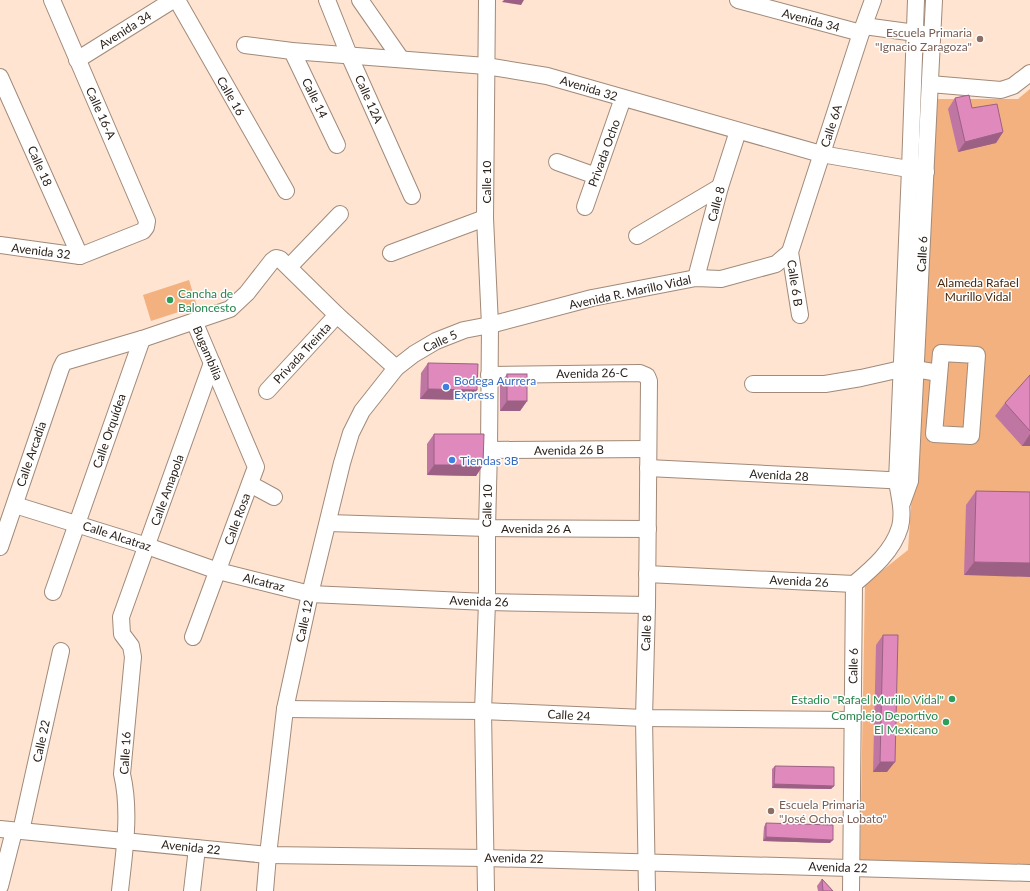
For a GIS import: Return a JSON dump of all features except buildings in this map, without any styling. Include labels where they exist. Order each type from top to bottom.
[{"type":"street","name":"Calle 16-A","points":[[52,0],[147,221],[146,227]]},
{"type":"street","name":"Avenida 34","points":[[77,60],[173,0]]},
{"type":"street","name":"Calle 16","points":[[177,0],[286,191]]},
{"type":"street","name":"Calle 12A","points":[[327,0],[349,55],[412,196]]},
{"type":"street","points":[[360,0],[401,59]]},
{"type":"street","name":"Calle 10","points":[[486,891],[483,711],[487,602],[490,325],[486,218],[487,0]]},
{"type":"street","name":"Avenida 34","points":[[738,0],[862,30],[914,32],[933,35]]},
{"type":"street","name":"Calle 6A","points":[[790,252],[821,154],[873,0]]},
{"type":"street","name":"Calle 6","points":[[851,891],[850,868],[854,584],[877,564],[894,540],[900,526],[904,481],[908,369],[910,169],[916,0]]},
{"type":"street","name":"Calle 6","points":[[908,369],[926,172],[934,0]]},
{"type":"street","name":"Avenida 32","points":[[245,45],[292,51],[486,66],[547,76],[821,154],[926,172]]},
{"type":"street","name":"Calle 14","points":[[292,51],[337,144]]},
{"type":"street","points":[[930,84],[1001,90],[1013,86],[1030,73]]},
{"type":"street","name":"Calle 18","points":[[0,77],[80,256]]},
{"type":"street","name":"Privada Ocho","points":[[585,207],[623,98]]},
{"type":"street","name":"Calle 8","points":[[696,278],[720,187],[738,131]]},
{"type":"street","points":[[557,162],[596,176]]},
{"type":"street","points":[[637,236],[720,187]]},
{"type":"street","points":[[289,267],[340,214]]},
{"type":"street","points":[[391,253],[486,218]]},
{"type":"street","name":"Avenida 32","points":[[0,245],[80,256],[143,231],[146,227]]},
{"type":"street","name":"Avenida R. Marillo Vidal","points":[[490,325],[592,298],[696,278],[721,279],[776,264],[790,252]]},
{"type":"street","name":"Calle 6 B","points":[[790,252],[800,314]]},
{"type":"street","name":"Privada Treinta","points":[[194,321],[230,309],[247,293],[276,258],[280,259],[289,267],[337,315],[396,368]]},
{"type":"street","name":"Privada Treinta","points":[[267,391],[337,315]]},
{"type":"street","name":"Bugambilia","points":[[64,362],[142,339],[194,321],[256,467]]},
{"type":"street","name":"Calle 5","points":[[396,368],[414,354],[436,341],[464,330],[490,325]]},
{"type":"street","name":"Calle Orquídea","points":[[53,592],[142,339]]},
{"type":"street","points":[[941,353],[977,355],[971,436],[934,434],[939,372],[941,353]]},
{"type":"street","name":"Calle Arcadia","points":[[0,547],[60,368],[64,362]]},
{"type":"street","name":"Calle Amapola","points":[[121,617],[212,363]]},
{"type":"street","name":"Calle 12","points":[[265,891],[286,709],[310,594],[342,463],[351,433],[362,411],[396,368]]},
{"type":"street","points":[[753,384],[825,384],[908,369],[939,372]]},
{"type":"street","name":"Avenida 26-C","points":[[489,375],[640,373],[647,376]]},
{"type":"street","name":"Calle 8","points":[[647,376],[649,381],[648,529],[644,718],[647,891]]},
{"type":"street","name":"Avenida 26 B","points":[[489,450],[648,449]]},
{"type":"street","name":"Calle Rosa","points":[[193,637],[256,467]]},
{"type":"street","name":"Avenida 28","points":[[648,468],[904,481]]},
{"type":"street","points":[[250,484],[274,497]]},
{"type":"street","name":"Calle Alcatraz","points":[[15,504],[147,546],[218,571]]},
{"type":"street","name":"Avenida 26 A","points":[[328,523],[487,528],[648,529]]},
{"type":"street","name":"Alcatraz","points":[[218,571],[310,594]]},
{"type":"street","name":"Avenida 26","points":[[647,574],[854,584]]},
{"type":"street","name":"Avenida 26","points":[[310,594],[487,602],[647,606]]},
{"type":"street","name":"Calle 16","points":[[120,891],[125,840],[126,791],[122,774],[133,657],[131,646],[122,634],[121,617]]},
{"type":"street","name":"Calle 22","points":[[0,886],[12,830],[61,651]]},
{"type":"street","name":"Calle 24","points":[[286,709],[483,711],[644,718],[852,720]]},
{"type":"street","name":"Avenida 22","points":[[12,830],[268,855],[486,858],[1030,873]]},
{"type":"street","points":[[192,891],[197,848]]},
{"type":"green space","name":"Complejo Deportivo El Mexicano","points":[[1030,89],[1030,864],[860,861],[865,584],[908,550],[922,345],[935,99],[1018,99]]},
{"type":"green space","name":"Cancha de Baloncesto","points":[[189,280],[197,306],[151,321],[143,295]]},
{"type":"place","name":"Escuela Primaria \"Ignacio Zaragoza\"","points":[[980,39]]},
{"type":"place","name":"Cancha de Baloncesto","points":[[170,300]]},
{"type":"place","name":"Bodega Aurrera Express","points":[[446,387]]},
{"type":"place","name":"Tiendas 3B","points":[[452,460]]},
{"type":"place","name":"Estadio \"Rafael Murillo Vidal\"","points":[[952,699]]},
{"type":"place","name":"Complejo Deportivo El Mexicano","points":[[946,722]]},
{"type":"place","name":"Escuela Primaria \"José Ochoa Lobato\"","points":[[771,811]]},
{"type":"park label","name":"Alameda Rafael Murillo Vidal","points":[[978,289]]}]
